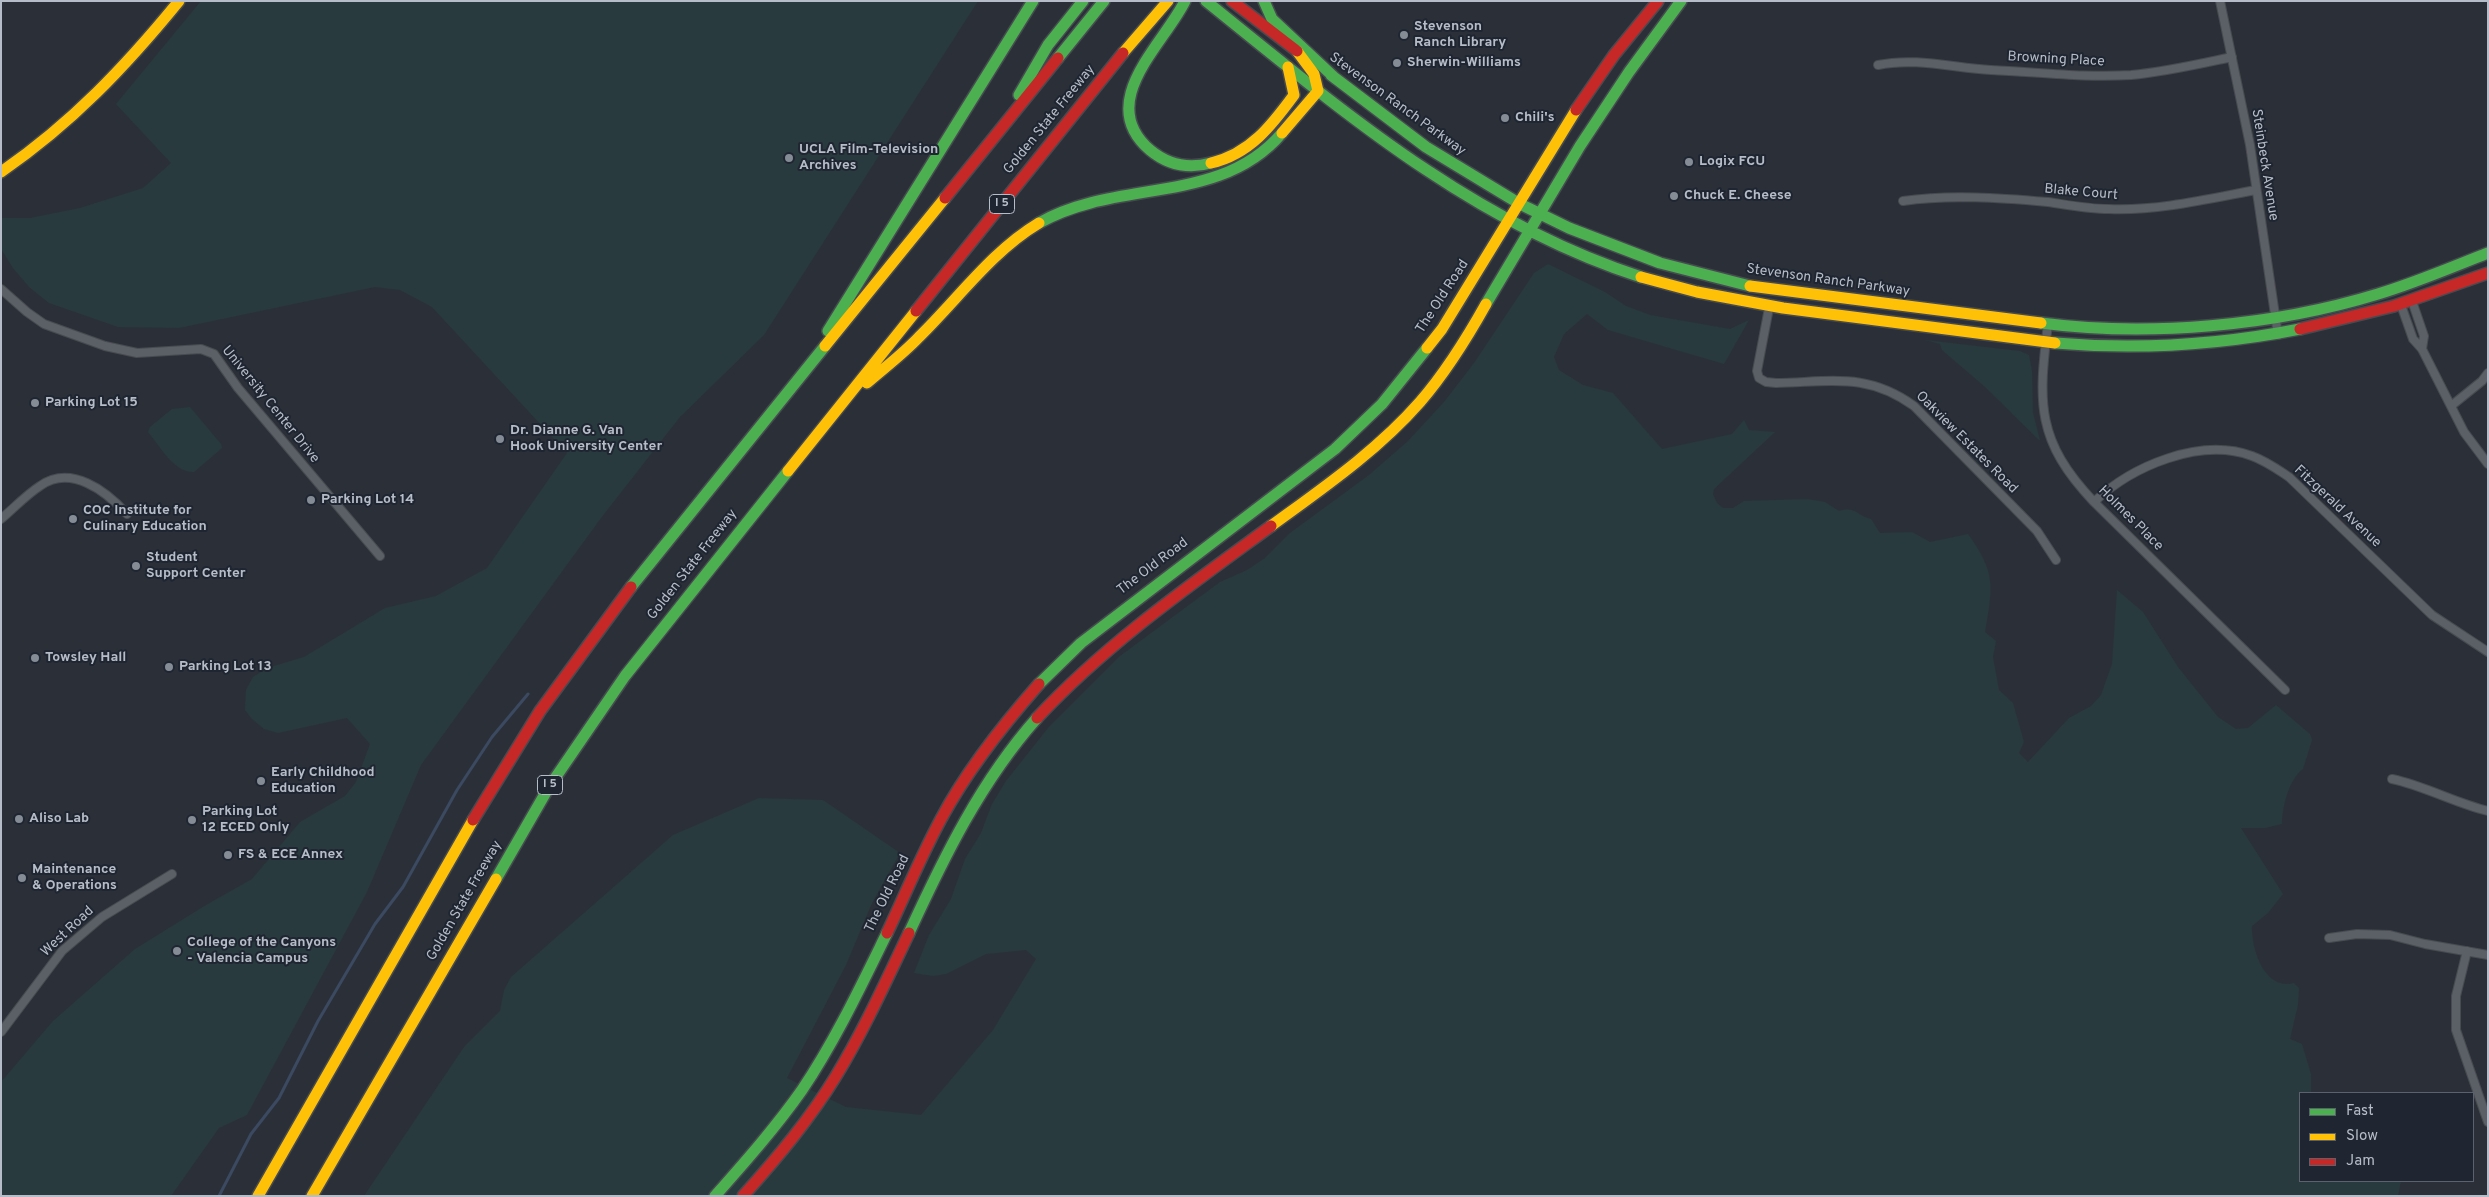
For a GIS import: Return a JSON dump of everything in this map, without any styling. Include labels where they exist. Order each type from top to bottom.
[{"type":"main road","points":[[1,172],[53,136],[99,95],[179,1]]},
{"type":"main road","points":[[799,378],[879,246],[1033,1]]},
{"type":"main road","points":[[994,139],[1048,45],[1083,1]]},
{"type":"main road","points":[[258,1196],[488,794],[540,711],[613,610],[1104,1]]},
{"type":"main road","name":"Golden State Freeway","points":[[312,1196],[514,846],[574,750],[625,676],[1120,56],[1168,1]]},
{"type":"main road","points":[[1185,1],[1139,72],[1130,95],[1132,121],[1136,132],[1157,156],[1179,165],[1193,166],[1224,161],[1249,146],[1276,120],[1294,95],[1288,67]]},
{"type":"main road","name":"Stevenson Ranch Parkway","points":[[1232,1],[1426,147],[1520,204],[1539,214],[1660,264],[1740,285],[2048,324],[2151,329],[2220,325],[2276,316],[2378,294],[2488,253]]},
{"type":"main road","points":[[1264,1],[1272,19],[1336,79]]},
{"type":"main road","name":"The Old Road","points":[[715,1196],[774,1127],[811,1075],[835,1034],[941,820],[960,786],[1000,728],[1054,668],[1081,642],[1314,465],[1360,427],[1403,380],[1438,336],[1590,88],[1658,1]]},
{"type":"main road","points":[[743,1196],[790,1142],[836,1076],[868,1017],[956,837],[983,790],[1017,740],[1065,688],[1121,637],[1331,482],[1382,441],[1439,378],[1602,110],[1681,1]]},
{"type":"main road","points":[[1208,3],[1401,155],[1450,187],[1529,232],[1599,264],[1656,283],[1701,294],[1769,308],[2046,342],[2102,346],[2158,346],[2220,342],[2278,335],[2334,323],[2407,303],[2488,273]]},
{"type":"main road","points":[[838,408],[918,339],[997,256],[1024,232],[1057,213],[1092,201],[1198,183],[1233,172],[1265,152],[1318,91],[1318,80],[1314,71],[1297,51]]},
{"type":"street","name":"Steinbeck Avenue","points":[[2220,1],[2256,190],[2278,335]]},
{"type":"street","name":"Browning Place","points":[[1878,65],[1892,62],[1913,62],[1962,68],[2107,76],[2161,71],[2232,57]]},
{"type":"street","name":"Blake Court","points":[[1903,201],[1936,198],[2002,199],[2108,210],[2191,202],[2256,190]]},
{"type":"street","name":"University Center Drive","points":[[1,289],[26,312],[44,324],[105,346],[137,353],[201,349],[214,354],[245,396],[380,556]]},
{"type":"street","points":[[2407,303],[2413,339],[2422,349],[2468,438],[2488,464]]},
{"type":"street","points":[[2407,303],[2424,336],[2422,349]]},
{"type":"street","name":"Oakview Estates Road","points":[[1769,308],[1757,371],[1759,378],[1766,382],[1776,383],[1868,383],[1887,389],[1901,397],[1914,406],[2036,532],[2056,560]]},
{"type":"street","name":"Holmes Place","points":[[2048,324],[2041,395],[2046,428],[2065,468],[2094,502],[2285,690]]},
{"type":"street","points":[[2451,406],[2482,381],[2488,373]]},
{"type":"street","name":"Fitzgerald Avenue","points":[[2094,502],[2128,474],[2166,459],[2208,452],[2231,452],[2251,456],[2270,464],[2289,477],[2432,615],[2488,652]]},
{"type":"street","points":[[1,518],[40,485],[68,478],[80,480],[110,495],[127,514]]},
{"type":"street","points":[[2392,779],[2411,783],[2453,801],[2488,811]]},
{"type":"street","name":"West Road","points":[[1,1032],[62,950],[102,917],[172,874]]},
{"type":"street","points":[[2329,938],[2357,934],[2390,935],[2425,944],[2488,955]]},
{"type":"street","points":[[2467,951],[2456,996],[2456,1030],[2464,1060],[2488,1122]]},
{"type":"shaded area","points":[[201,1],[978,1],[764,335],[680,417],[601,518],[421,765],[367,892],[247,1115],[219,1128],[171,1196],[1,1196],[1,1082],[53,1021],[135,949],[252,879],[300,822],[345,796],[356,782],[370,744],[347,718],[278,733],[264,729],[245,710],[246,690],[253,677],[267,668],[304,657],[385,608],[436,596],[487,568],[567,453],[432,307],[400,290],[375,287],[179,328],[118,327],[49,303],[29,287],[13,268],[1,249],[1,218],[30,218],[80,208],[143,188],[171,163],[116,104]]},
{"type":"shaded area","points":[[1548,264],[1605,292],[1626,306],[1650,315],[1730,329],[1749,320],[1724,364],[1608,330],[1587,314],[1564,334],[1554,357],[1559,370],[1583,385],[1613,393],[1662,449],[1732,434],[1744,420],[1749,430],[1775,432],[1714,489],[1713,494],[1717,503],[1723,508],[1733,508],[1744,501],[1807,499],[1825,502],[1839,511],[1853,511],[1871,519],[1880,533],[1912,532],[1930,542],[1968,534],[1984,559],[1988,570],[1991,591],[1985,632],[1996,641],[1993,657],[1999,690],[2013,703],[2024,742],[2019,753],[2028,762],[2069,718],[2091,706],[2101,695],[2112,664],[2117,590],[2143,612],[2178,667],[2218,717],[2236,729],[2248,728],[2276,705],[2310,734],[2312,740],[2303,769],[2294,779],[2287,794],[2282,824],[2265,828],[2241,828],[2283,894],[2268,913],[2252,926],[2257,956],[2261,966],[2275,981],[2284,984],[2294,983],[2299,988],[2298,1005],[2290,1039],[2302,1044],[2311,1074],[2311,1092],[2299,1092],[2299,1182],[2401,1182],[2398,1196],[364,1196],[464,1047],[500,1011],[504,990],[511,977],[673,835],[759,798],[823,800],[900,853],[872,903],[846,965],[787,1078],[846,1107],[921,1115],[993,1030],[1036,959],[1026,950],[986,954],[946,974],[933,976],[914,973],[929,935],[951,899],[965,859],[981,833],[992,804],[1006,781],[1048,728],[1120,656],[1220,582],[1247,570],[1265,558],[1290,533],[1369,475],[1408,441],[1444,402],[1474,363],[1534,273]]},
{"type":"shaded area","points":[[1925,340],[2020,351],[2029,355],[2032,371],[2033,413],[2040,441],[1984,386],[1942,350],[1940,344]]},
{"type":"shaded area","points":[[190,407],[221,444],[222,448],[194,472],[180,468],[168,458],[148,432],[150,427],[172,409]]},
{"type":"waterway","points":[[219,1196],[251,1134],[279,1098],[318,1021],[375,924],[403,887],[457,790],[492,737],[528,694]]},
{"type":"traffic: fast","points":[[828,331],[1033,1]]},
{"type":"traffic: fast","points":[[1019,95],[1048,45],[1083,1]]},
{"type":"traffic: fast","points":[[1058,58],[1104,1]]},
{"type":"traffic: fast","points":[[1185,1],[1139,74],[1131,93],[1129,113],[1135,132],[1150,150],[1157,155],[1179,164],[1195,166],[1211,163]]},
{"type":"traffic: fast","points":[[1206,1],[1307,83],[1359,122],[1411,160],[1465,195],[1521,226],[1580,254],[1641,277]]},
{"type":"traffic: fast","points":[[1264,1],[1272,19],[1336,79]]},
{"type":"traffic: fast","points":[[1486,304],[1580,146],[1629,72],[1681,1]]},
{"type":"traffic: fast","points":[[1331,75],[1426,147],[1520,204],[1569,228],[1660,263],[1750,286]]},
{"type":"traffic: fast","points":[[1039,223],[1070,209],[1102,200],[1199,182],[1229,172],[1257,156],[1282,133]]},
{"type":"traffic: fast","points":[[2041,323],[2124,329],[2211,326],[2254,321],[2297,314],[2378,294],[2420,280],[2488,253]]},
{"type":"traffic: fast","points":[[2055,343],[2116,346],[2178,345],[2239,339],[2300,329]]},
{"type":"traffic: fast","points":[[631,587],[825,346]]},
{"type":"traffic: fast","points":[[1039,684],[1081,643],[1335,449],[1382,404],[1427,348]]},
{"type":"traffic: fast","points":[[496,879],[549,787],[625,676],[788,471]]},
{"type":"traffic: fast","points":[[909,933],[950,848],[981,794],[998,767],[1037,718]]},
{"type":"traffic: fast","points":[[715,1196],[771,1131],[802,1090],[837,1033],[887,933]]},
{"type":"traffic: slow","points":[[1,172],[51,134],[96,93],[138,49],[179,1]]},
{"type":"traffic: slow","points":[[1123,53],[1168,1]]},
{"type":"traffic: slow","points":[[1282,133],[1318,91],[1314,74],[1297,51]]},
{"type":"traffic: slow","points":[[1211,163],[1225,159],[1249,145],[1277,117],[1294,95],[1288,67]]},
{"type":"traffic: slow","points":[[1427,348],[1442,329],[1576,110]]},
{"type":"traffic: slow","points":[[825,346],[945,198]]},
{"type":"traffic: slow","points":[[867,383],[913,343],[1006,247],[1039,223]]},
{"type":"traffic: slow","points":[[1641,277],[1697,292],[1783,308],[2055,343]]},
{"type":"traffic: slow","points":[[1750,286],[2041,323]]},
{"type":"traffic: slow","points":[[1271,526],[1368,453],[1403,420],[1430,391],[1464,342],[1486,304]]},
{"type":"traffic: slow","points":[[788,471],[916,311]]},
{"type":"traffic: slow","points":[[258,1196],[473,820]]},
{"type":"traffic: slow","points":[[312,1196],[496,879]]},
{"type":"traffic: jam","points":[[1232,1],[1297,51]]},
{"type":"traffic: jam","points":[[1576,110],[1614,55],[1658,1]]},
{"type":"traffic: jam","points":[[916,311],[1123,53]]},
{"type":"traffic: jam","points":[[945,198],[1058,58]]},
{"type":"traffic: jam","points":[[2300,329],[2394,306],[2488,273]]},
{"type":"traffic: jam","points":[[1037,718],[1091,665],[1149,617],[1271,526]]},
{"type":"traffic: jam","points":[[473,820],[540,711],[631,587]]},
{"type":"traffic: jam","points":[[887,933],[927,847],[951,801],[986,749],[1039,684]]},
{"type":"traffic: jam","points":[[743,1196],[793,1138],[836,1076],[865,1023],[909,933]]},
{"type":"place","name":"Stevenson Ranch Library","points":[[1404,35]]},
{"type":"place","name":"Sherwin-Williams","points":[[1397,63]]},
{"type":"place","name":"Chili's","points":[[1505,118]]},
{"type":"place","name":"UCLA Film-Television Archives","points":[[789,158]]},
{"type":"place","name":"Logix FCU","points":[[1689,162]]},
{"type":"place","name":"Chuck E. Cheese","points":[[1674,196]]},
{"type":"place","name":"Parking Lot 15","points":[[35,403]]},
{"type":"place","name":"Dr. Dianne G. Van Hook University Center","points":[[500,439]]},
{"type":"place","name":"Parking Lot 14","points":[[311,500]]},
{"type":"place","name":"COC Institute for Culinary Education","points":[[73,519]]},
{"type":"place","name":"Student Support Center","points":[[136,566]]},
{"type":"place","name":"Towsley Hall","points":[[35,658]]},
{"type":"place","name":"Parking Lot 13","points":[[169,667]]},
{"type":"place","name":"Early Childhood Education","points":[[261,781]]},
{"type":"place","name":"Aliso Lab","points":[[19,819]]},
{"type":"place","name":"Parking Lot 12 ECED Only","points":[[192,820]]},
{"type":"place","name":"FS & ECE Annex","points":[[228,855]]},
{"type":"place","name":"Maintenance & Operations","points":[[22,878]]},
{"type":"place","name":"College of the Canyons - Valencia Campus","points":[[177,951]]}]
